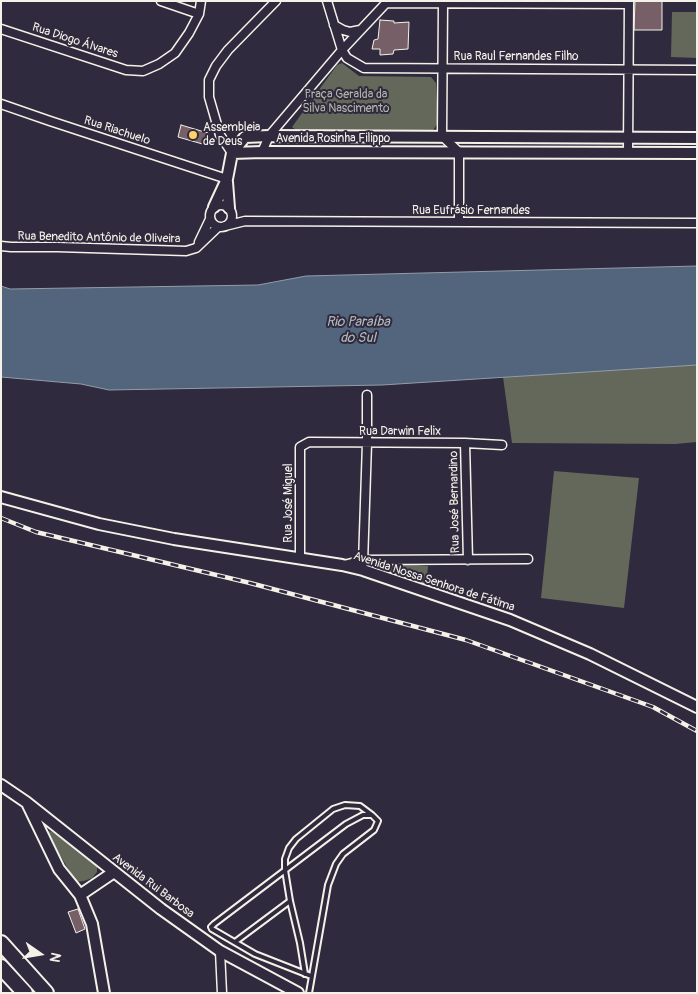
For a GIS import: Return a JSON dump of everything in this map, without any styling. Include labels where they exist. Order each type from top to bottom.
[{"type":"highway","points":[[1,944],[46,993]]},
{"type":"highway","points":[[1,967],[25,993]]},
{"type":"street","points":[[161,1],[199,14],[202,1]]},
{"type":"street","points":[[196,248],[210,219],[210,213],[227,179],[232,153],[220,135],[209,97],[209,80],[216,66],[228,50],[276,1]]},
{"type":"street","points":[[327,1],[342,50]]},
{"type":"street","points":[[262,152],[269,136],[342,50],[387,2],[629,2],[628,152]]},
{"type":"street","points":[[443,3],[442,136],[459,152],[459,222]]},
{"type":"street","name":"Rua Diogo Álvares","points":[[1,29],[126,70],[143,71],[159,64],[175,52],[189,33],[199,14]]},
{"type":"street","points":[[334,25],[350,32],[360,30]]},
{"type":"street","name":"Rua Raul Fernandes Filho","points":[[342,50],[347,58],[364,68],[697,70]]},
{"type":"street","name":"Rua Riachuelo","points":[[1,104],[227,179]]},
{"type":"street","name":"Avenida Rosinha Filippo","points":[[232,153],[245,136],[697,138]]},
{"type":"street","name":"Avenida Rosinha Filippo","points":[[232,153],[697,153]]},
{"type":"street","points":[[196,248],[230,222],[227,179]]},
{"type":"street","points":[[214,207],[223,205],[245,221]]},
{"type":"street","points":[[210,219],[213,224],[222,227],[245,221]]},
{"type":"street","name":"Rua Eufrásio Fernandes","points":[[245,221],[697,223]]},
{"type":"street","name":"Rua Benedito Antônio de Oliveira","points":[[1,246],[186,251],[196,248]]},
{"type":"street","points":[[367,395],[368,443],[363,565],[528,559]]},
{"type":"street","name":"Rua Darwin Felix","points":[[300,447],[309,442],[502,445]]},
{"type":"street","name":"Rua José Bernardino","points":[[465,443],[468,560]]},
{"type":"street","name":"Rua José Miguel","points":[[300,447],[300,559]]},
{"type":"street","name":"Avenida Nossa Senhora de Fátima","points":[[1,497],[99,524],[342,566],[363,565],[510,620],[590,654],[697,707]]},
{"type":"street","name":"Avenida Rui Barbosa","points":[[1,785],[26,802],[161,909],[217,949],[298,993]]},
{"type":"street","points":[[26,802],[59,869],[80,895],[92,924],[104,993]]},
{"type":"street","points":[[80,895],[114,872]]},
{"type":"street","points":[[217,949],[222,993]]},
{"type":"lane","points":[[305,974],[290,901],[285,858],[289,848],[296,839],[333,810],[345,805],[360,806],[378,821],[374,830],[343,854],[336,864],[328,885],[309,993]]},
{"type":"lane","points":[[312,976],[255,954],[212,929],[212,926],[346,824],[363,815],[372,815]]},
{"type":"lane","points":[[235,942],[290,901]]},
{"type":"lane","points":[[217,949],[222,935]]},
{"type":"green space","points":[[672,12],[697,12],[697,58],[671,57]]},
{"type":"green space","name":"Praça Geralda da Silva Nascimento","points":[[342,63],[359,76],[431,77],[436,83],[438,123],[431,133],[297,131],[292,127],[337,65]]},
{"type":"green space","points":[[697,363],[697,442],[675,444],[512,443],[503,377]]},
{"type":"green space","points":[[554,471],[639,478],[624,608],[541,598]]},
{"type":"green space","points":[[390,563],[428,566],[426,586],[382,569]]},
{"type":"green space","points":[[45,830],[52,832],[97,863],[97,872],[92,878],[76,882]]},
{"type":"water","name":"Rio Paraíba do Sul","points":[[697,266],[697,365],[382,385],[109,390],[81,384],[1,377],[1,286],[10,289],[258,285],[306,276]]},
{"type":"building","points":[[635,1],[662,1],[662,30],[634,30]]},
{"type":"building","points":[[380,20],[394,21],[394,23],[409,22],[408,49],[394,50],[393,54],[380,55],[380,49],[372,49],[374,40],[378,39]]},
{"type":"building","name":"Assembleia de Deus","points":[[181,125],[208,133],[206,145],[178,137]]},
{"type":"building","points":[[78,909],[85,929],[76,933],[68,912]]},
{"type":"railway","points":[[1,518],[36,532],[250,583],[466,640],[653,707],[697,731]]},
{"type":"place","name":"Assembleia de Deus","points":[[193,135]]}]
